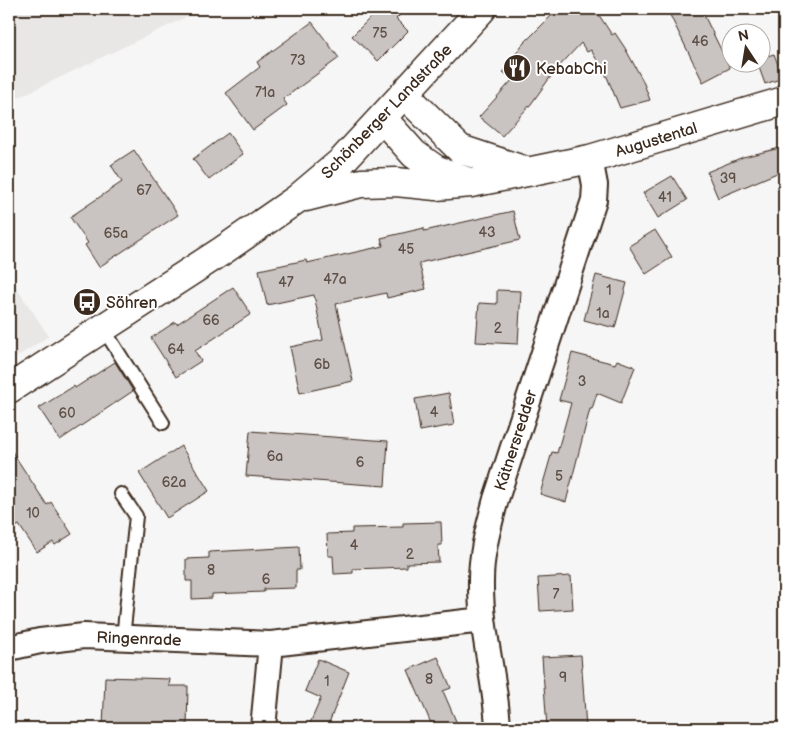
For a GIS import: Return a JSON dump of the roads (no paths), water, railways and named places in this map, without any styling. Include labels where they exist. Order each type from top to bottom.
[{"type":"street","name":"Schönberger Landstraße","points":[[9,390],[297,199],[342,161],[405,95],[482,9]]},
{"type":"street","points":[[405,95],[460,149],[527,172]]},
{"type":"street","name":"Augustental","points":[[297,199],[361,183],[396,182],[436,186],[471,183],[527,172],[590,159],[784,101]]},
{"type":"street","points":[[382,119],[414,154],[436,169],[471,183]]},
{"type":"street","name":"Kätnersredder","points":[[498,728],[483,620],[481,580],[485,539],[499,489],[594,200],[595,185],[590,159]]},
{"type":"street","name":"Ringenrade","points":[[9,648],[40,641],[84,636],[271,644],[483,620]]},
{"type":"street","points":[[263,728],[271,644]]},
{"type":"lane","points":[[103,328],[163,423]]},
{"type":"lane","points":[[121,494],[136,516],[123,638]]},
{"type":"place","name":"KebabChi","points":[[517,68]]},
{"type":"place","name":"Söhren","points":[[87,302]]}]
